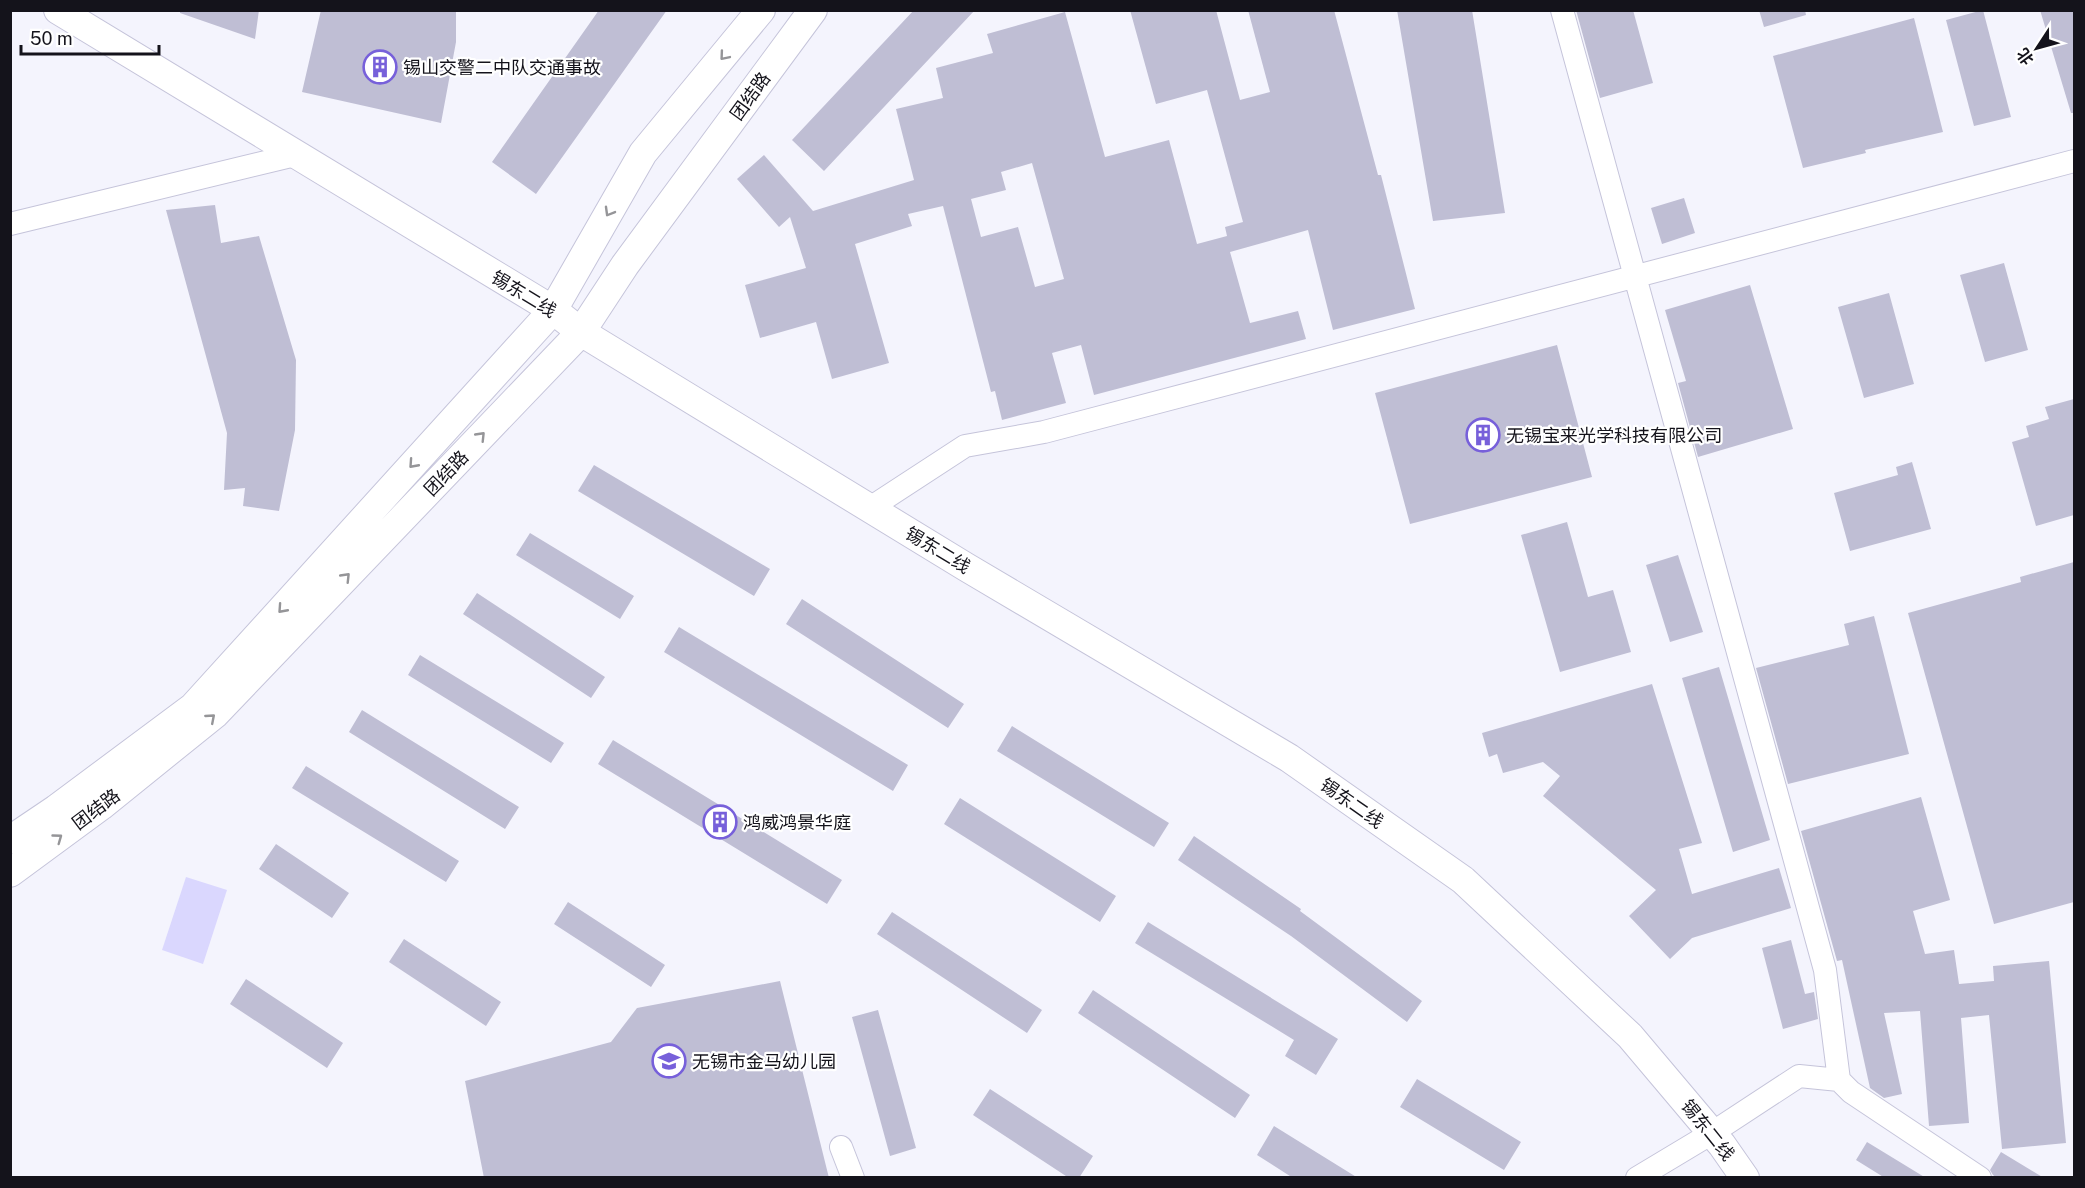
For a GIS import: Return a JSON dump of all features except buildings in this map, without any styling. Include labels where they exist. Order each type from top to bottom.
[{"type":"main road","name":"锡东二线","points":[[58,10],[553,310],[581,332],[870,508],[1289,758],[1463,880],[1630,1036],[1712,1133],[1745,1178]]},
{"type":"main road","name":"团结路","points":[[10,840],[56,809],[193,707],[553,310],[643,153],[761,10]]},
{"type":"main road","name":"团结路","points":[[10,873],[101,806],[215,714],[581,332],[625,265],[813,10]]},
{"type":"street","points":[[1562,10],[1825,970],[1839,1080],[1851,1092],[1980,1178]]},
{"type":"street","points":[[10,224],[295,155]]},
{"type":"street","points":[[870,508],[965,446],[1044,432],[1635,278],[2074,160]]},
{"type":"street","points":[[1637,1178],[1712,1133],[1798,1076],[1839,1080]]},
{"type":"street","points":[[841,1147],[853,1178]]},
{"type":"shaded area","points":[[186,877],[227,890],[203,964],[162,950]]},
{"type":"place","name":"锡山交警二中队交通事故","points":[[380,67]]},
{"type":"place","name":"无锡宝来光学科技有限公司","points":[[1483,435]]},
{"type":"place","name":"鸿威鸿景华庭","points":[[720,822]]},
{"type":"place","name":"无锡市金马幼儿园","points":[[669,1061]]}]
